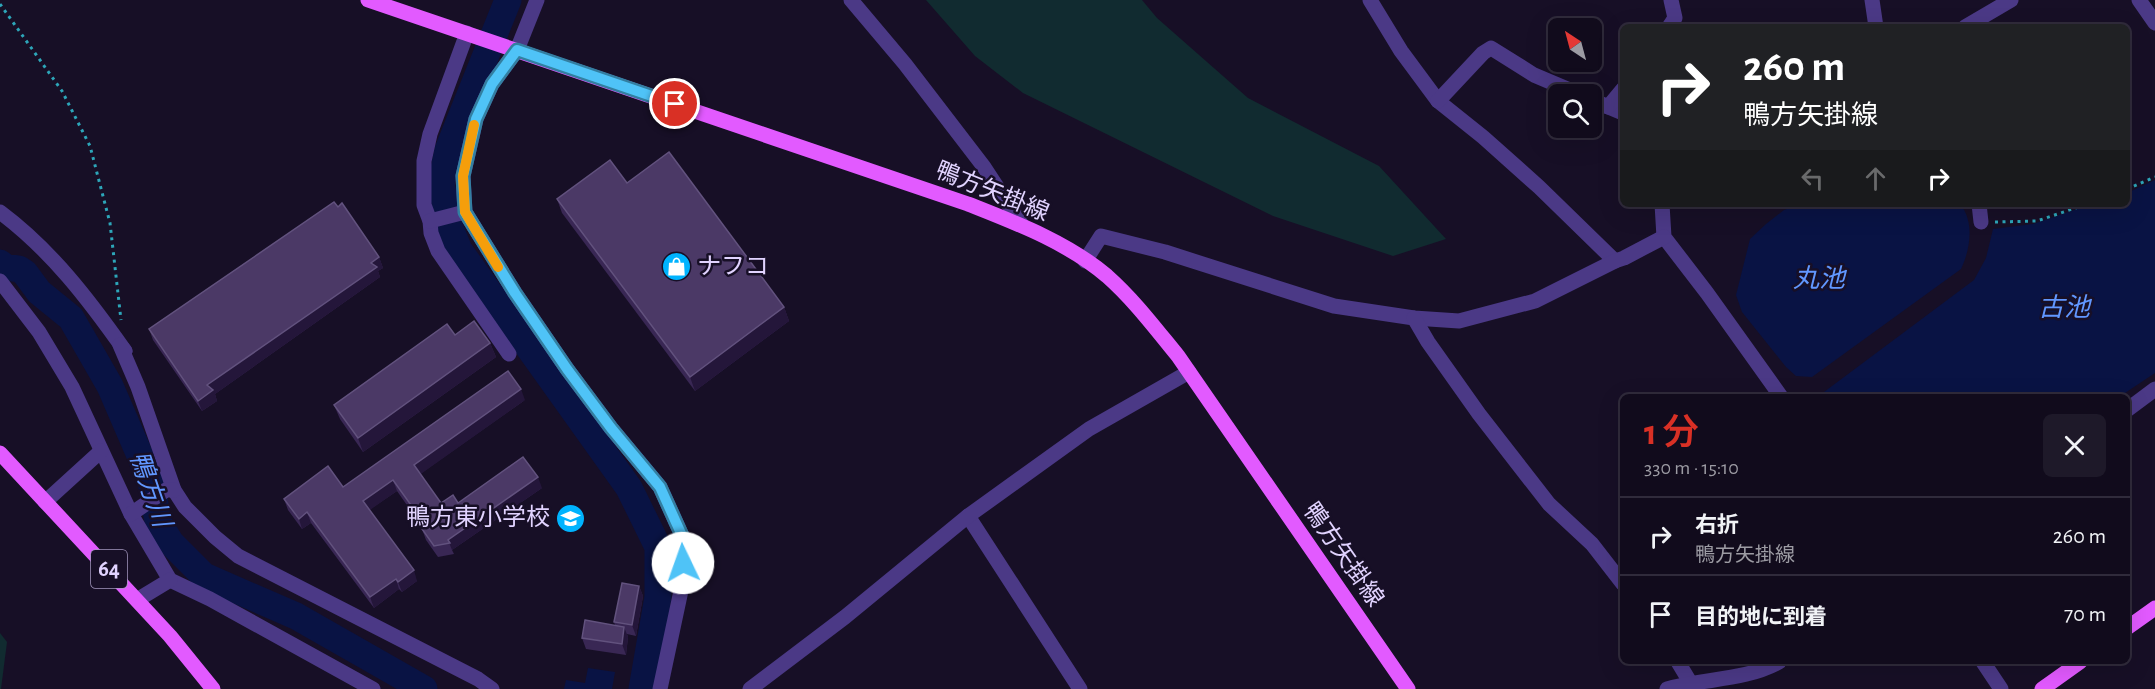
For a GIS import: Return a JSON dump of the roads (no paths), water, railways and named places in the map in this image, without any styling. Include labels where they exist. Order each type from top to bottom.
[{"type":"main road","name":"鴨方矢掛線","points":[[368,0],[968,204],[1022,225],[1085,261],[1106,276],[1140,310],[1189,372],[1408,689]]},
{"type":"main road","name":"64","points":[[0,453],[170,636],[213,689]]},
{"type":"main road","points":[[2130,626],[2155,608]]},
{"type":"main road","points":[[2042,689],[2077,664]]},
{"type":"street","points":[[537,0],[476,119],[463,176],[465,212],[515,293],[567,369],[611,428],[660,487],[684,540],[682,586],[660,689]]},
{"type":"street","points":[[851,0],[905,64],[984,167],[1022,225]]},
{"type":"street","points":[[1370,0],[1401,51],[1438,101],[1539,187],[1615,261]]},
{"type":"street","points":[[1671,0],[1675,18],[1672,24]]},
{"type":"street","points":[[1872,0],[1876,24]]},
{"type":"street","points":[[1970,24],[2011,0]]},
{"type":"street","points":[[2139,0],[2155,23]]},
{"type":"street","points":[[473,35],[430,134],[424,161],[424,205],[438,251],[508,354]]},
{"type":"street","points":[[1438,101],[1483,53],[1491,48],[1534,75],[1555,84]]},
{"type":"street","points":[[1608,106],[1620,92]]},
{"type":"street","points":[[1602,104],[1620,112]]},
{"type":"street","points":[[1662,207],[1664,237],[1707,292],[1779,394]]},
{"type":"street","points":[[1979,207],[1981,222]]},
{"type":"street","points":[[0,212],[36,242],[71,279],[125,351],[120,345],[138,387],[170,490],[215,537],[238,556],[458,668],[492,689]]},
{"type":"street","points":[[430,221],[465,212]]},
{"type":"street","points":[[1085,261],[1101,236],[1165,252],[1334,306],[1414,318],[1459,321],[1535,301],[1664,237]]},
{"type":"street","points":[[0,281],[52,353],[72,387],[131,514],[170,580],[210,599],[373,689]]},
{"type":"street","points":[[1414,318],[1428,342],[1486,423],[1549,504],[1592,544],[1620,580]]},
{"type":"street","points":[[750,689],[845,617],[968,516],[1089,429],[1189,372]]},
{"type":"street","points":[[2130,408],[2155,389]]},
{"type":"street","points":[[45,502],[101,451]]},
{"type":"street","points":[[131,514],[170,490]]},
{"type":"street","points":[[968,516],[1080,689]]},
{"type":"street","points":[[137,600],[170,580]]},
{"type":"street","points":[[1679,664],[1690,682]]},
{"type":"street","points":[[1667,689],[1690,682],[1747,675],[1775,664]]},
{"type":"street","points":[[1984,664],[2001,689]]},
{"type":"water","name":"古池","points":[[2155,180],[2155,373],[2124,394],[1821,394],[1974,280],[1986,258],[1993,229],[2033,224],[2083,207],[2130,207],[2130,192]]},
{"type":"water","name":"丸池","points":[[1792,207],[1962,207],[1968,219],[1969,245],[1961,269],[1812,377],[1796,376],[1786,367],[1742,312],[1736,295],[1750,239],[1784,210]]},
{"type":"water","points":[[588,668],[615,672],[612,689],[564,689],[566,680],[585,683]]},
{"type":"waterway","points":[[508,0],[448,150],[441,182],[449,226],[459,250],[629,488],[658,547],[658,597],[642,689]]},
{"type":"waterway","name":"鴨方川","points":[[0,263],[5,267],[19,269],[25,273],[39,292],[71,318],[110,386],[151,481],[158,522],[171,543],[204,576],[296,616],[424,689]]},
{"type":"place","name":"ナフコ","points":[[676,267]]},
{"type":"place","name":"鴨方東小学校","points":[[571,518]]}]
